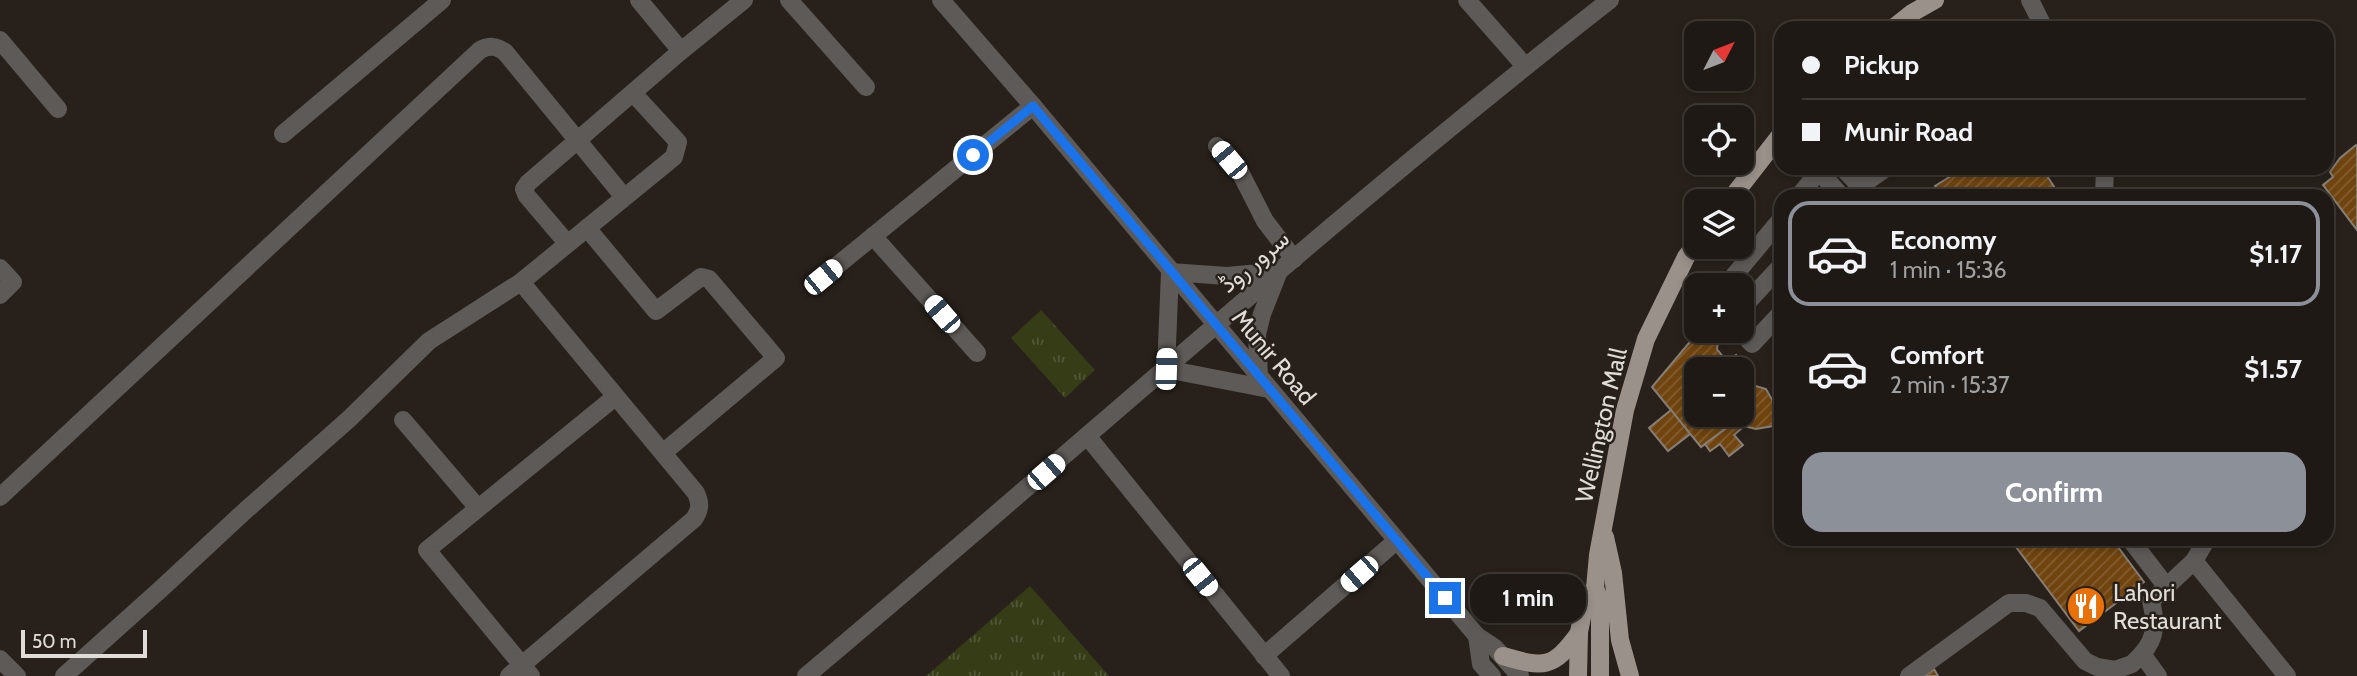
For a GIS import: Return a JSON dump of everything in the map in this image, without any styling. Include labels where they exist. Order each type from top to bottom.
[{"type":"main road","points":[[1902,21],[1935,0]]},
{"type":"main road","points":[[1738,189],[1774,143]]},
{"type":"main road","name":"Wellington Mall","points":[[1578,676],[1579,632],[1584,607],[1595,587],[1602,527],[1625,410],[1646,339],[1685,259]]},
{"type":"main road","points":[[1602,527],[1613,573],[1620,640],[1630,676]]},
{"type":"main road","name":"Wellington Mall","points":[[1595,587],[1600,601],[1600,676]]},
{"type":"main road","points":[[1503,656],[1538,665],[1554,661],[1565,652],[1579,632]]},
{"type":"street","points":[[283,134],[442,0]]},
{"type":"street","points":[[639,0],[681,51]]},
{"type":"street","points":[[567,243],[524,189],[532,179],[681,51],[720,7],[744,0]]},
{"type":"street","points":[[789,0],[866,87]]},
{"type":"street","points":[[1467,0],[1525,66]]},
{"type":"street","name":"سرور روڈ","points":[[806,676],[1279,271],[1525,66],[1610,0]]},
{"type":"street","points":[[2029,0],[2040,21]]},
{"type":"street","name":"Munir Road","points":[[942,1],[1477,636],[1495,648],[1520,676]]},
{"type":"street","points":[[0,40],[58,109]]},
{"type":"street","points":[[0,497],[480,50],[488,46],[505,52],[624,197]]},
{"type":"street","points":[[64,676],[349,419],[429,341],[521,282],[674,157],[678,142],[633,93]]},
{"type":"street","points":[[823,277],[1033,106]]},
{"type":"street","points":[[1217,146],[1241,174],[1265,221],[1294,259]]},
{"type":"street","points":[[1805,189],[1816,175]]},
{"type":"street","points":[[1822,175],[1835,189]]},
{"type":"street","points":[[1862,189],[1878,175]]},
{"type":"street","points":[[587,228],[656,311],[701,276],[709,279],[776,358],[664,452]]},
{"type":"street","points":[[1736,273],[1774,228]]},
{"type":"street","points":[[873,236],[977,354]]},
{"type":"street","points":[[0,268],[13,282],[0,295]]},
{"type":"street","points":[[1279,271],[1257,334],[1264,384],[1166,369],[1170,272],[1227,276],[1279,271]]},
{"type":"street","points":[[1754,295],[1774,274]]},
{"type":"street","points":[[521,282],[664,452],[696,493],[699,501],[699,511],[694,519],[521,673],[428,551],[615,397]]},
{"type":"street","points":[[1754,342],[1774,321]]},
{"type":"street","points":[[403,420],[478,508]]},
{"type":"street","points":[[1087,437],[1281,676]]},
{"type":"street","points":[[1264,656],[1396,541]]},
{"type":"street","points":[[2135,546],[2166,586]]},
{"type":"street","points":[[1909,676],[2009,603],[2026,603],[2040,608],[2085,661],[2097,667],[2115,670],[2132,664],[2150,645],[2155,628],[2151,601],[2194,561],[2203,546]]},
{"type":"street","points":[[2194,561],[2287,676]]},
{"type":"street","points":[[1477,636],[1481,664],[1492,676]]},
{"type":"street","points":[[2142,654],[2158,676]]},
{"type":"street","points":[[0,659],[17,676]]},
{"type":"green space","points":[[1041,310],[1095,370],[1065,398],[1011,338]]},
{"type":"green space","points":[[1030,586],[1109,676],[926,676]]},
{"type":"building","points":[[2356,145],[2357,230],[2334,200],[2334,189],[2326,189],[2323,185],[2333,177],[2334,166]]},
{"type":"building","points":[[1953,175],[2046,175],[2056,189],[1937,189],[1935,186]]},
{"type":"building","points":[[1689,343],[1718,343],[1717,349],[1723,357],[1684,357],[1684,426],[1652,387]]},
{"type":"building","points":[[1756,386],[1766,389],[1774,403],[1774,425],[1756,429],[1748,427],[1754,427]]},
{"type":"building","points":[[1671,410],[1690,434],[1668,451],[1649,428]]},
{"type":"building","points":[[1685,427],[1728,427],[1701,447]]},
{"type":"building","points":[[1728,427],[1741,429],[1734,435],[1743,445],[1729,456],[1720,444],[1710,451],[1705,444]]},
{"type":"building","name":"Lahori Restaurant","points":[[2015,546],[2117,546],[2144,582],[2079,631]]},
{"type":"building","points":[[1934,669],[1938,676],[1924,676]]},
{"type":"place","name":"Lahori Restaurant","points":[[2086,606]]},
{"type":"route","points":[[973,155],[1033,106],[1445,598]]}]
